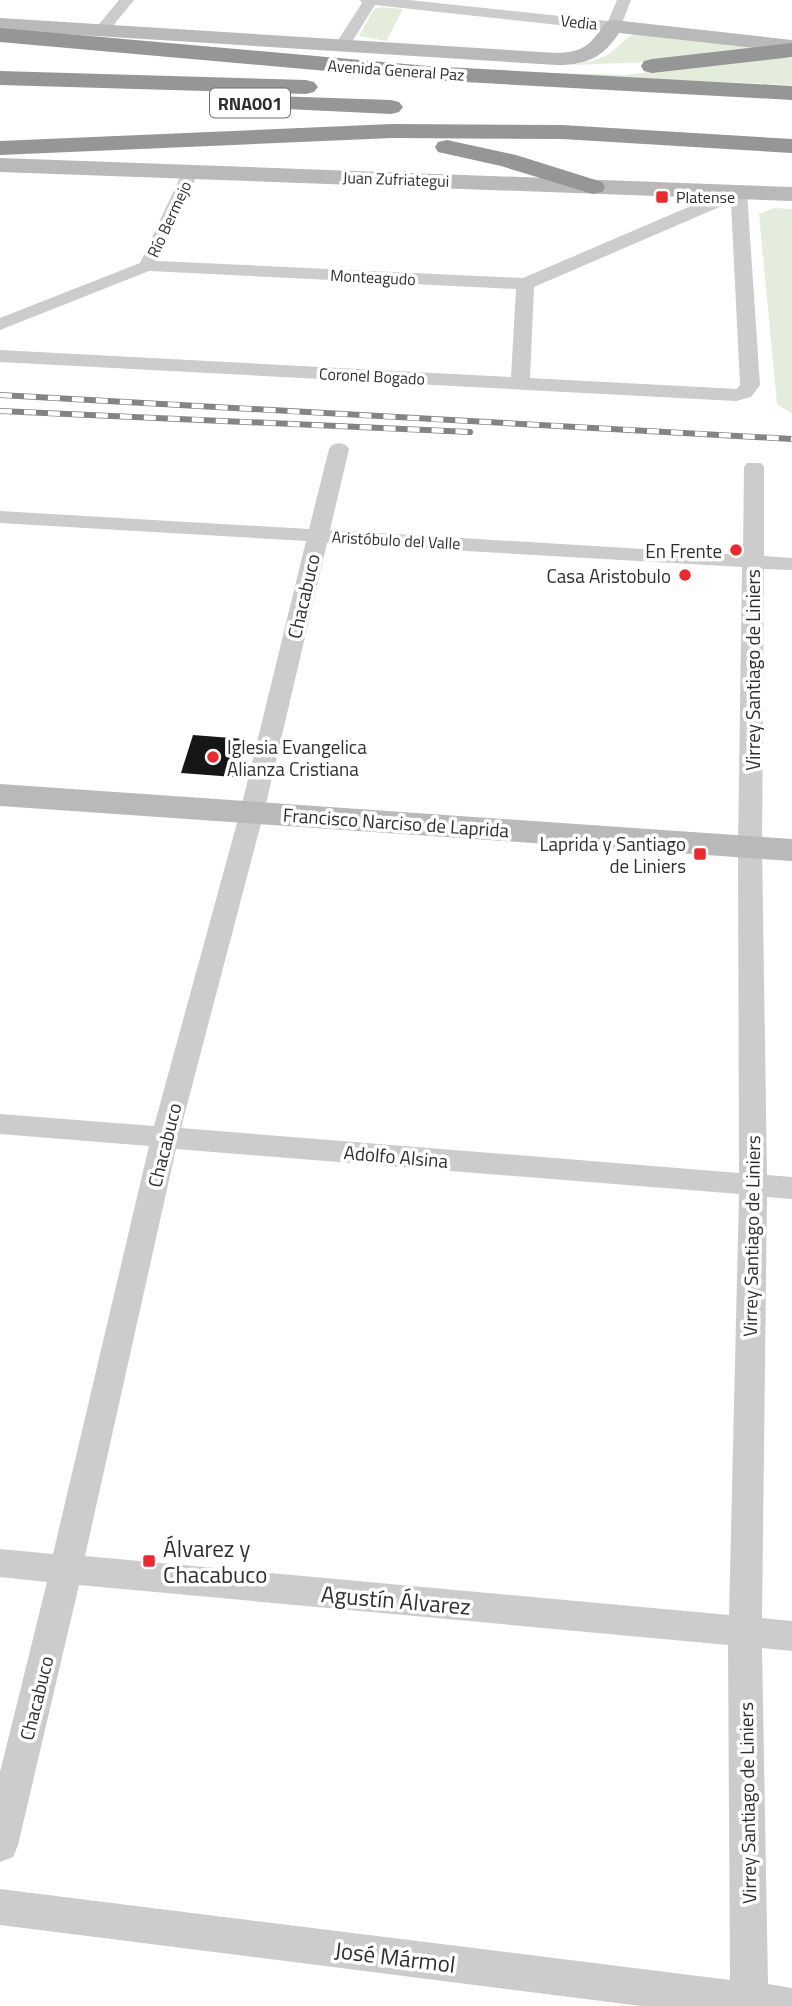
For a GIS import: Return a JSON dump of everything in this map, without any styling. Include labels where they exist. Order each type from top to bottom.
[{"type":"highway","name":"Avenida General Paz","points":[[0,35],[428,74],[792,93]]},
{"type":"highway","points":[[229,56],[601,69],[792,48]]},
{"type":"highway","points":[[13,74],[154,67],[388,90]]},
{"type":"highway","name":"Avenida General Paz","points":[[13,74],[480,111],[792,129]]},
{"type":"highway","name":"Avenida General Paz","points":[[0,78],[13,74],[388,90],[792,112]]},
{"type":"highway","points":[[124,120],[211,117],[254,119],[480,111]]},
{"type":"highway","points":[[0,133],[214,125],[254,119]]},
{"type":"highway","points":[[144,143],[296,133],[506,131],[792,146]]},
{"type":"highway","points":[[0,148],[294,142],[453,148],[507,160],[593,187]]},
{"type":"street","points":[[103,29],[127,0]]},
{"type":"street","points":[[343,45],[370,0]]},
{"type":"street","name":"Vedia","points":[[370,0],[792,48]]},
{"type":"street","points":[[613,26],[624,0]]},
{"type":"street","name":"Avenida General Paz","points":[[0,24],[556,59],[588,56],[598,50],[613,26]]},
{"type":"street","name":"Juan Zufriategui","points":[[0,165],[792,194]]},
{"type":"street","name":"Río Bermejo","points":[[147,266],[191,171]]},
{"type":"street","name":"Monteagudo","points":[[0,324],[147,266],[525,284],[739,192]]},
{"type":"street","name":"Coronel Bogado","points":[[0,356],[736,396],[744,393],[750,384],[739,192]]},
{"type":"street","points":[[520,384],[525,284]]},
{"type":"street","name":"Chacabuco","points":[[0,1845],[164,1137],[253,812],[339,449]]},
{"type":"street","name":"Virrey Santiago de Liniers","points":[[749,2003],[745,1630],[753,1185],[750,847],[754,467]]},
{"type":"street","name":"Aristóbulo del Valle","points":[[0,517],[792,564]]},
{"type":"street","name":"Francisco Narciso de Laprida","points":[[0,795],[792,850]]},
{"type":"street","name":"Adolfo Alsina","points":[[0,1124],[792,1188]]},
{"type":"street","name":"Agustín Álvarez","points":[[0,1563],[792,1636]]},
{"type":"street","name":"José Mármol","points":[[0,1907],[749,2003],[790,2006]]},
{"type":"green space","points":[[374,9],[403,9],[386,41],[359,36]]},
{"type":"green space","points":[[637,33],[761,48],[673,61],[572,65],[606,56]]},
{"type":"green space","points":[[773,57],[792,58],[792,85],[440,70],[625,75]]},
{"type":"green space","points":[[774,208],[792,209],[792,414],[777,404],[759,214]]},
{"type":"building","name":"Iglesia Evangelica Alianza Cristiana","points":[[193,735],[244,739],[234,777],[181,773]]},
{"type":"railway","points":[[0,395],[792,439]]},
{"type":"railway","points":[[0,411],[470,432]]},
{"type":"place","name":"Platense","points":[[662,197]]},
{"type":"place","name":"En Frente","points":[[736,550]]},
{"type":"place","name":"Casa Aristobulo","points":[[685,575]]},
{"type":"place","name":"Iglesia Evangelica Alianza Cristiana","points":[[213,757]]},
{"type":"place","name":"Laprida y Santiago de Liniers","points":[[700,854]]},
{"type":"place","name":"Álvarez y Chacabuco","points":[[149,1561]]}]
